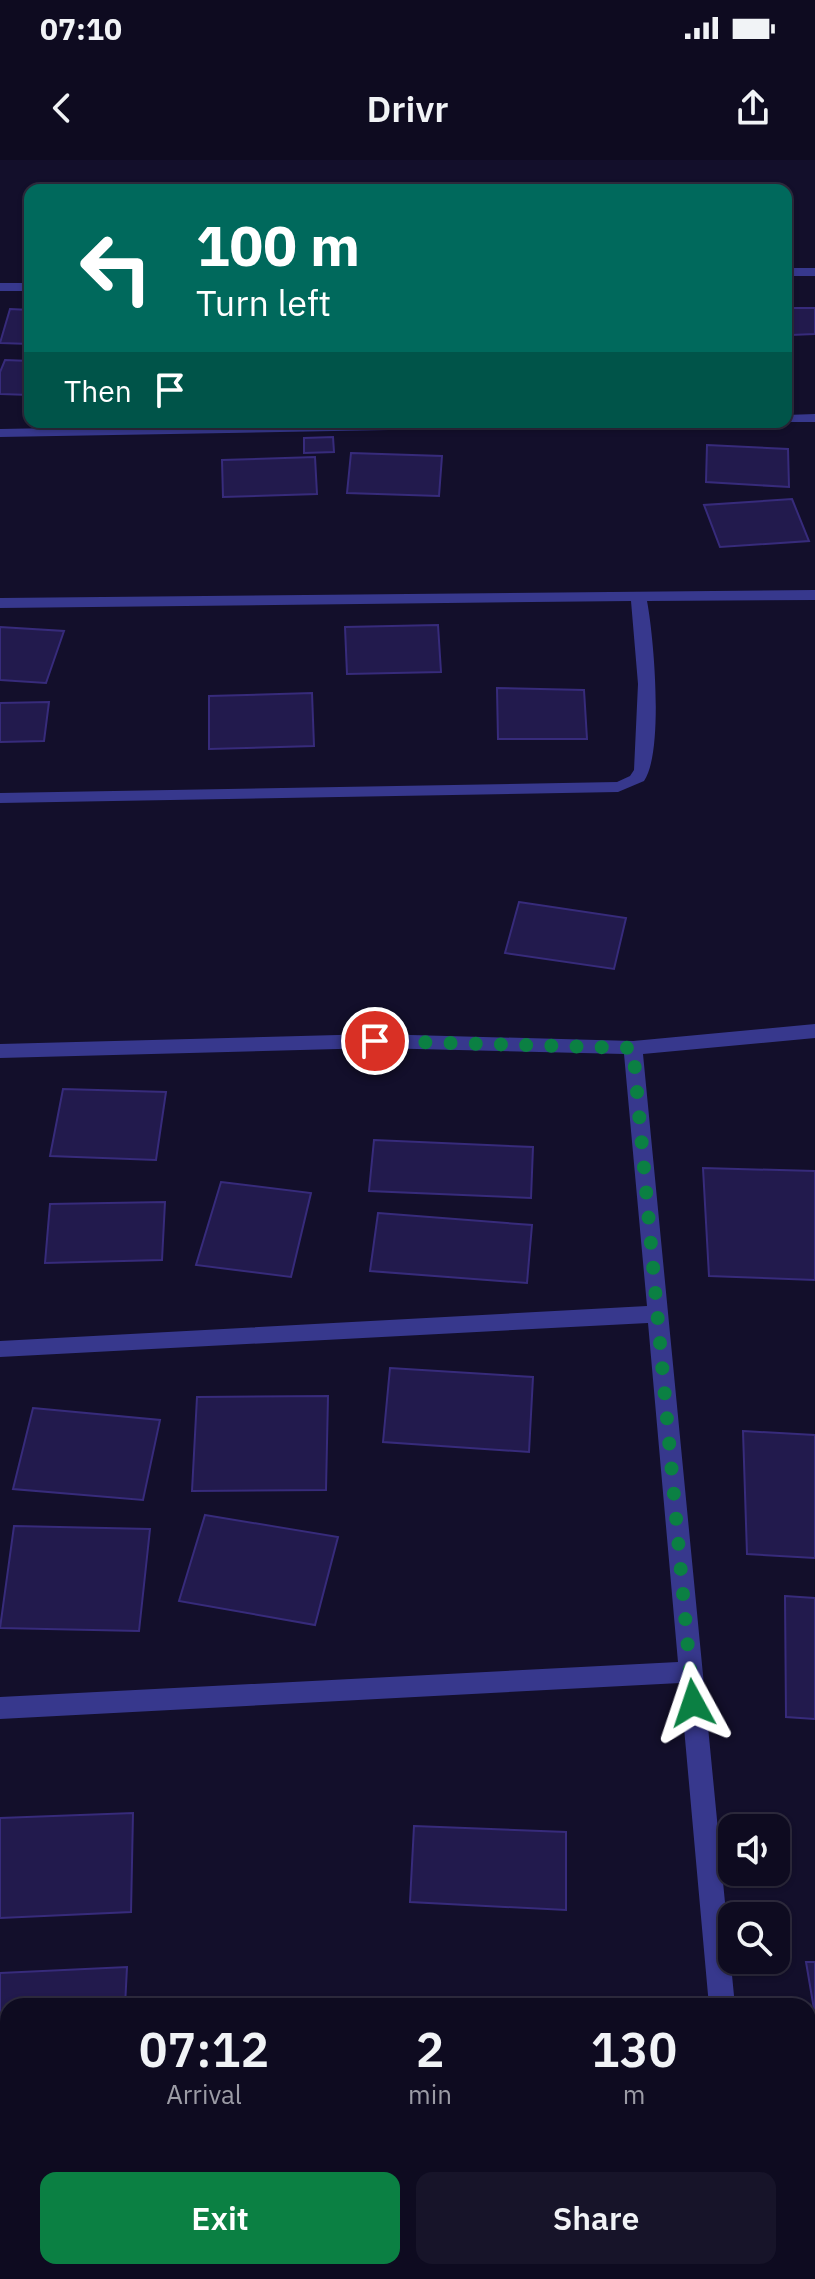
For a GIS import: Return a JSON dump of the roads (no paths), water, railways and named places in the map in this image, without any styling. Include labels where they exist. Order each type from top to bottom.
[{"type":"street","points":[[792,272],[815,272]]},
{"type":"street","points":[[0,287],[24,287]]},
{"type":"street","points":[[792,419],[815,418]]},
{"type":"street","points":[[0,433],[277,428]]},
{"type":"street","points":[[0,603],[815,595]]},
{"type":"street","points":[[0,798],[618,787],[636,781],[643,768],[646,690],[643,612],[638,596]]},
{"type":"street","points":[[0,1051],[375,1041],[633,1048],[815,1031]]},
{"type":"street","points":[[633,1048],[721,1998]]},
{"type":"street","points":[[0,1349],[657,1314]]},
{"type":"street","points":[[0,1708],[690,1672]]}]
